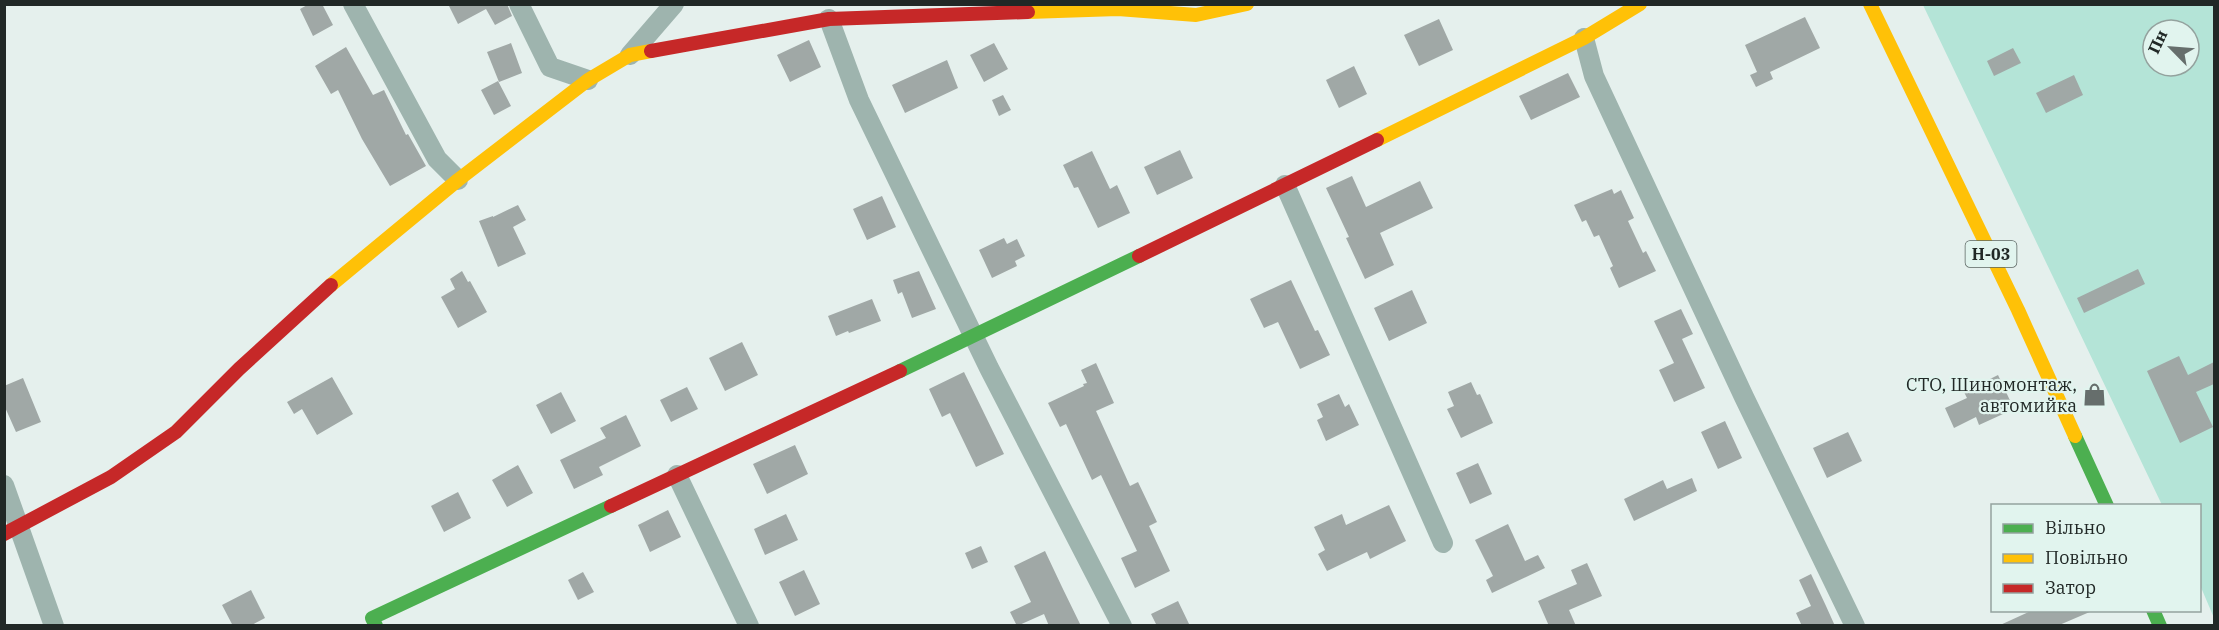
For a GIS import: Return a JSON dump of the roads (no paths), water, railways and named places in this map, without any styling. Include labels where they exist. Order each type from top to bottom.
[{"type":"street","points":[[353,4],[437,159],[458,180]]},
{"type":"street","points":[[519,4],[550,67],[588,80]]},
{"type":"street","points":[[12,530],[111,477],[176,432],[239,369],[344,273],[458,180],[588,80],[630,55],[674,4]]},
{"type":"street","points":[[630,55],[829,19],[1118,9],[1196,15],[1247,4]]},
{"type":"street","points":[[376,626],[372,618],[974,336],[1584,38],[1640,4]]},
{"type":"street","name":"Н-03","points":[[1870,4],[2018,310],[2107,504]]},
{"type":"street","points":[[829,19],[859,100],[974,336],[1122,626]]},
{"type":"street","points":[[1584,38],[1594,76],[1744,397],[1855,626]]},
{"type":"street","points":[[1285,185],[1443,543]]},
{"type":"street","points":[[677,475],[749,626]]},
{"type":"street","points":[[4,485],[12,530],[54,626]]},
{"type":"street","points":[[2154,612],[2160,626]]},
{"type":"place","name":"СТО, Шиномонтаж, автомийка","points":[[2095,394]]}]
